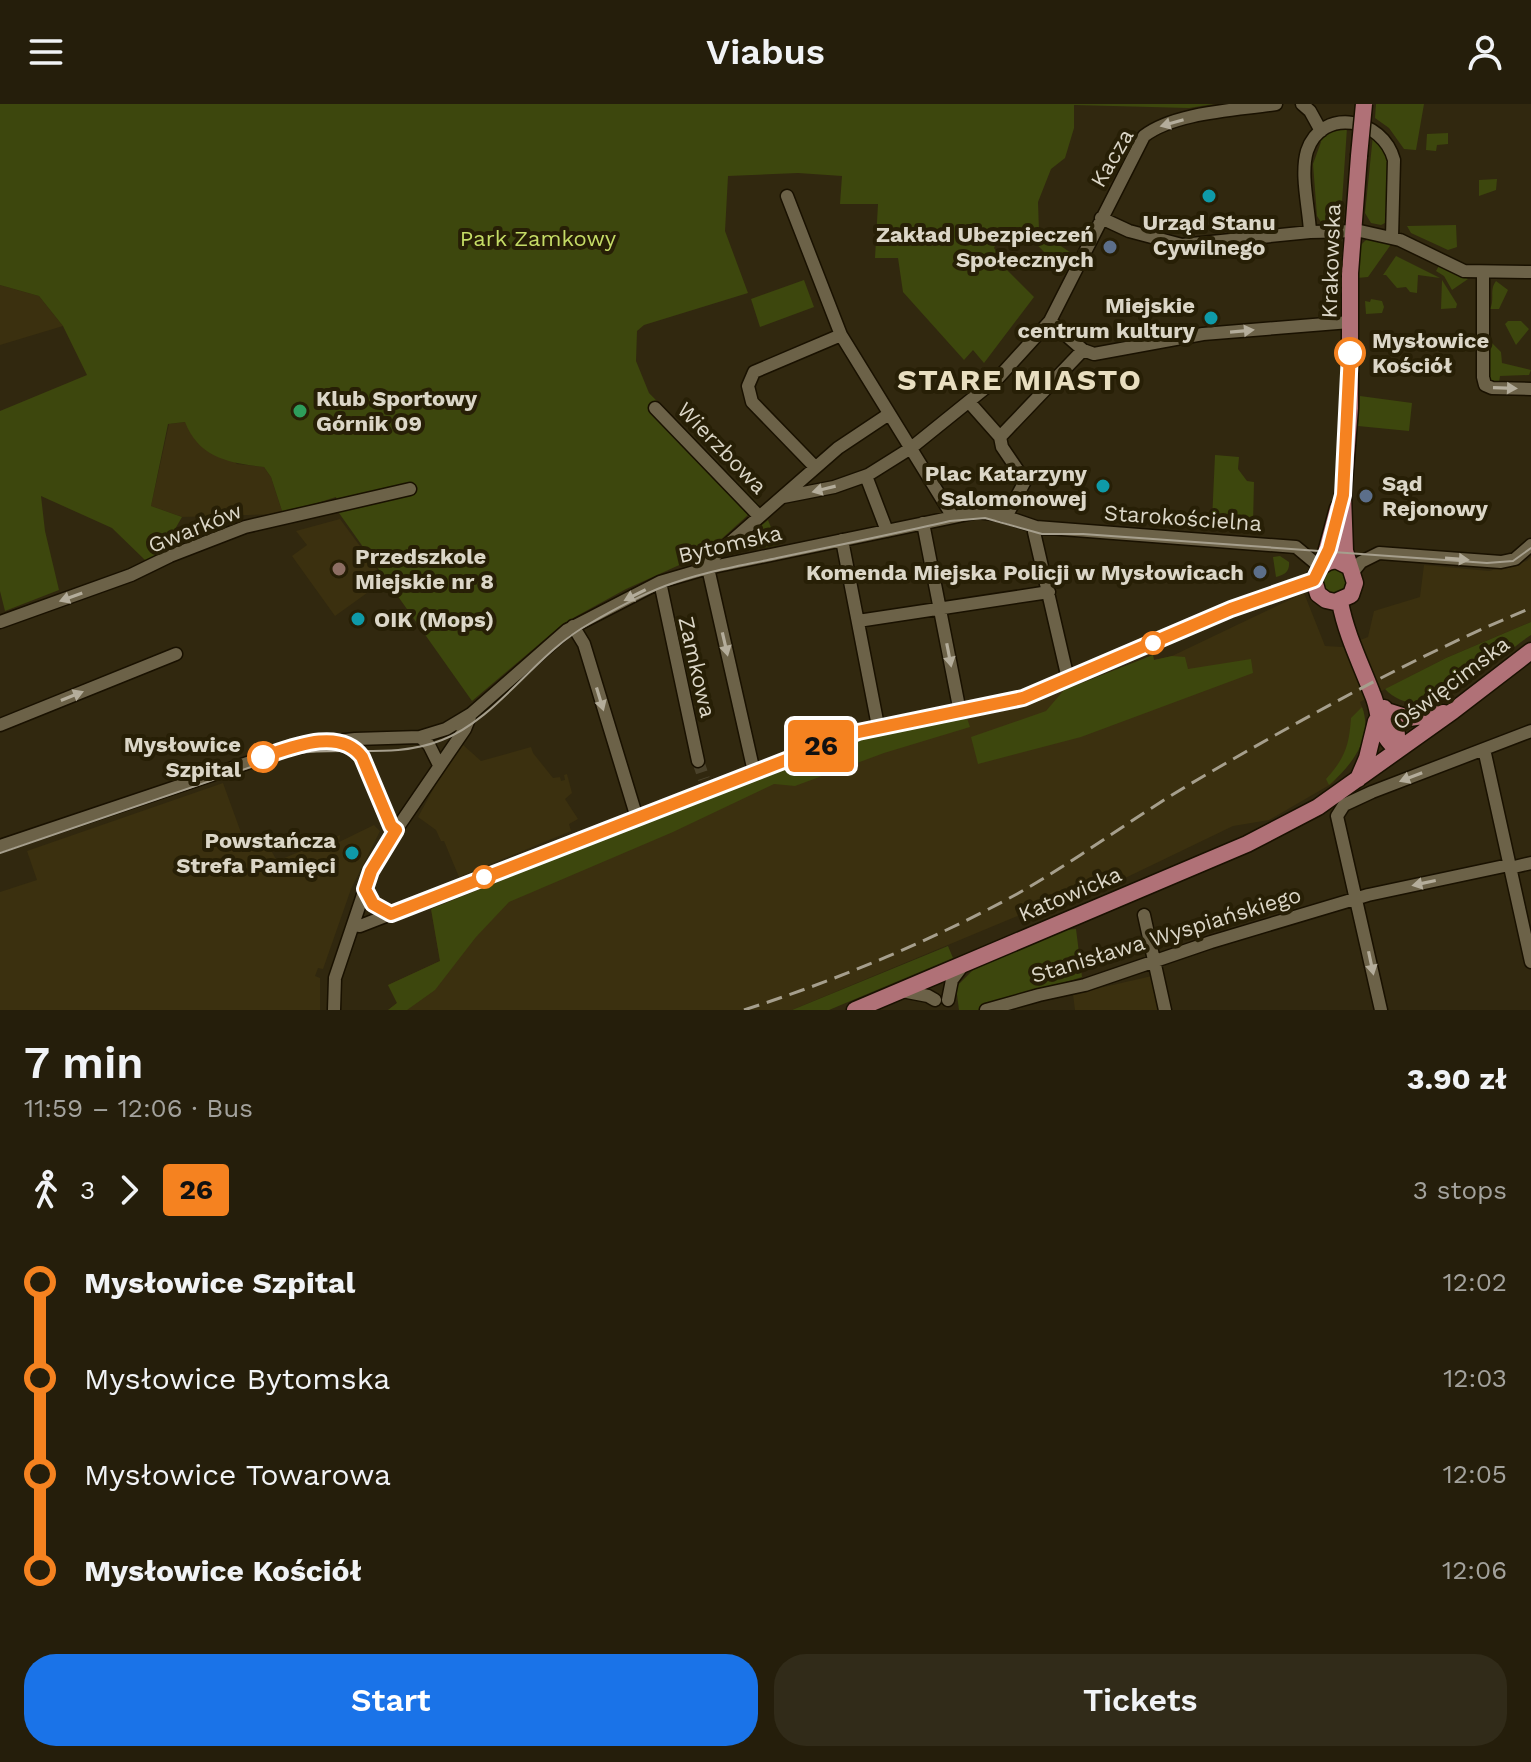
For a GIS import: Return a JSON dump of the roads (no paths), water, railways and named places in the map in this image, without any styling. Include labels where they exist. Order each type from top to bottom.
[{"type":"main road","name":"Krakowska","points":[[1352,569],[1344,544],[1343,495],[1350,408],[1353,231],[1364,104]]},
{"type":"main road","name":"Krakowska","points":[[1319,570],[1343,495]]},
{"type":"main road","points":[[1336,560],[1352,569],[1354,589],[1351,595],[1340,602],[1321,598],[1316,590],[1319,570],[1336,560]]},
{"type":"main road","points":[[1340,602],[1350,643],[1374,698],[1382,715],[1395,724],[1397,750]]},
{"type":"main road","name":"Oświęcimska","points":[[1397,750],[1531,651]]},
{"type":"main road","points":[[1382,715],[1409,718],[1453,711]]},
{"type":"main road","points":[[1357,780],[1382,715]]},
{"type":"main road","name":"Katowicka","points":[[855,1010],[1247,844],[1302,817],[1397,750]]},
{"type":"street","name":"Kacza","points":[[783,497],[834,487],[866,476],[911,448],[1012,364],[1050,321],[1139,143],[1150,132],[1191,118],[1276,104]]},
{"type":"street","points":[[1302,104],[1310,111],[1321,131]]},
{"type":"street","points":[[1310,232],[1305,164],[1312,141],[1321,131],[1340,123],[1358,124],[1382,136],[1392,151],[1392,237]]},
{"type":"street","points":[[787,196],[841,335],[953,517]]},
{"type":"street","points":[[1101,218],[1129,231],[1182,245],[1310,232],[1353,231],[1392,237],[1464,271],[1531,272]]},
{"type":"street","points":[[1483,272],[1485,385],[1531,389]]},
{"type":"street","points":[[1050,321],[1083,350],[1094,354],[1203,334],[1350,322]]},
{"type":"street","points":[[815,467],[752,402],[749,381],[754,372],[841,335]]},
{"type":"street","points":[[1000,437],[1083,350]]},
{"type":"street","points":[[969,402],[1000,437],[1002,447],[1025,481],[1006,517]]},
{"type":"street","name":"Wierzbowa","points":[[655,408],[759,516]]},
{"type":"street","points":[[754,772],[708,568],[711,559],[854,434],[889,414]]},
{"type":"street","points":[[866,476],[887,531]]},
{"type":"street","name":"Gwarków","points":[[0,622],[141,571],[170,556],[245,527],[342,502],[410,489]]},
{"type":"street","name":"Bytomska","points":[[420,737],[446,729],[471,714],[519,669],[573,626],[660,582],[708,568],[978,512],[1036,527]]},
{"type":"street","points":[[923,523],[960,712]]},
{"type":"street","points":[[1036,527],[1034,532],[1068,679]]},
{"type":"street","name":"Starokościelna","points":[[1036,527],[1296,547],[1319,570]]},
{"type":"street","points":[[842,540],[878,726]]},
{"type":"street","points":[[1352,569],[1379,553],[1501,562],[1515,559],[1531,545]]},
{"type":"street","points":[[353,925],[360,926],[637,818],[705,785],[754,772],[878,726],[1023,698],[1319,570]]},
{"type":"street","name":"Zamkowa","points":[[660,582],[698,761]]},
{"type":"street","points":[[858,621],[1049,592]]},
{"type":"street","points":[[573,626],[584,644],[637,818]]},
{"type":"street","points":[[0,725],[176,654]]},
{"type":"street","name":"Bytomska","points":[[334,1010],[335,978],[371,871],[465,729],[471,714]]},
{"type":"street","points":[[1381,1010],[1337,816],[1344,805],[1531,731]]},
{"type":"street","points":[[362,757],[373,737]]},
{"type":"street","points":[[0,846],[280,752],[319,743],[373,737],[420,737],[429,745],[439,765]]},
{"type":"street","points":[[344,741],[362,757],[391,826],[396,830]]},
{"type":"street","points":[[1484,749],[1531,962]]},
{"type":"street","name":"Katowicka","points":[[1302,817],[1322,814],[1337,816]]},
{"type":"street","name":"Stanisława Wyspiańskiego","points":[[986,1009],[1085,985],[1357,899],[1509,865],[1514,867],[1531,863]]},
{"type":"street","points":[[365,889],[373,904],[391,914]]},
{"type":"street","points":[[1144,915],[1165,1010]]},
{"type":"street","points":[[943,1005],[952,980],[964,964]]},
{"type":"street","points":[[936,976],[943,1005]]},
{"type":"street","points":[[902,991],[928,996],[943,1005]]},
{"type":"tunnel","points":[[698,761],[704,779]]},
{"type":"tram line","points":[[0,853],[280,757],[320,751],[402,750],[442,740],[481,717],[569,637],[655,590],[721,570],[950,521],[985,518],[1042,534],[1083,534],[1487,563],[1513,561],[1531,548]]},
{"type":"railway","points":[[744,1010],[814,986],[951,928],[1040,881],[1174,794],[1278,733],[1403,667],[1531,608]]},
{"type":"place","name":"Urząd Stanu Cywilnego","points":[[1209,196]]},
{"type":"place","name":"Zakład Ubezpieczeń Społecznych","points":[[1110,247]]},
{"type":"place","name":"Miejskie centrum kultury","points":[[1211,318]]},
{"type":"place","name":"Mysłowice Kościół","points":[[1350,353]]},
{"type":"place","name":"Klub Sportowy Górnik 09","points":[[300,411]]},
{"type":"place","name":"Plac Katarzyny Salomonowej","points":[[1103,486]]},
{"type":"place","name":"Sąd Rejonowy","points":[[1366,496]]},
{"type":"place","name":"Przedszkole Miejskie nr 8","points":[[339,569]]},
{"type":"place","name":"Komenda Miejska Policji w Mysłowicach","points":[[1260,572]]},
{"type":"place","name":"OIK (Mops)","points":[[358,619]]},
{"type":"place","name":"Mysłowice Szpital","points":[[263,757]]},
{"type":"place","name":"Powstańcza Strefa Pamięci","points":[[352,853]]},
{"type":"district","name":"STARE MIASTO","points":[[1020,379]]},
{"type":"park label","name":"Park Zamkowy","points":[[538,238]]}]
